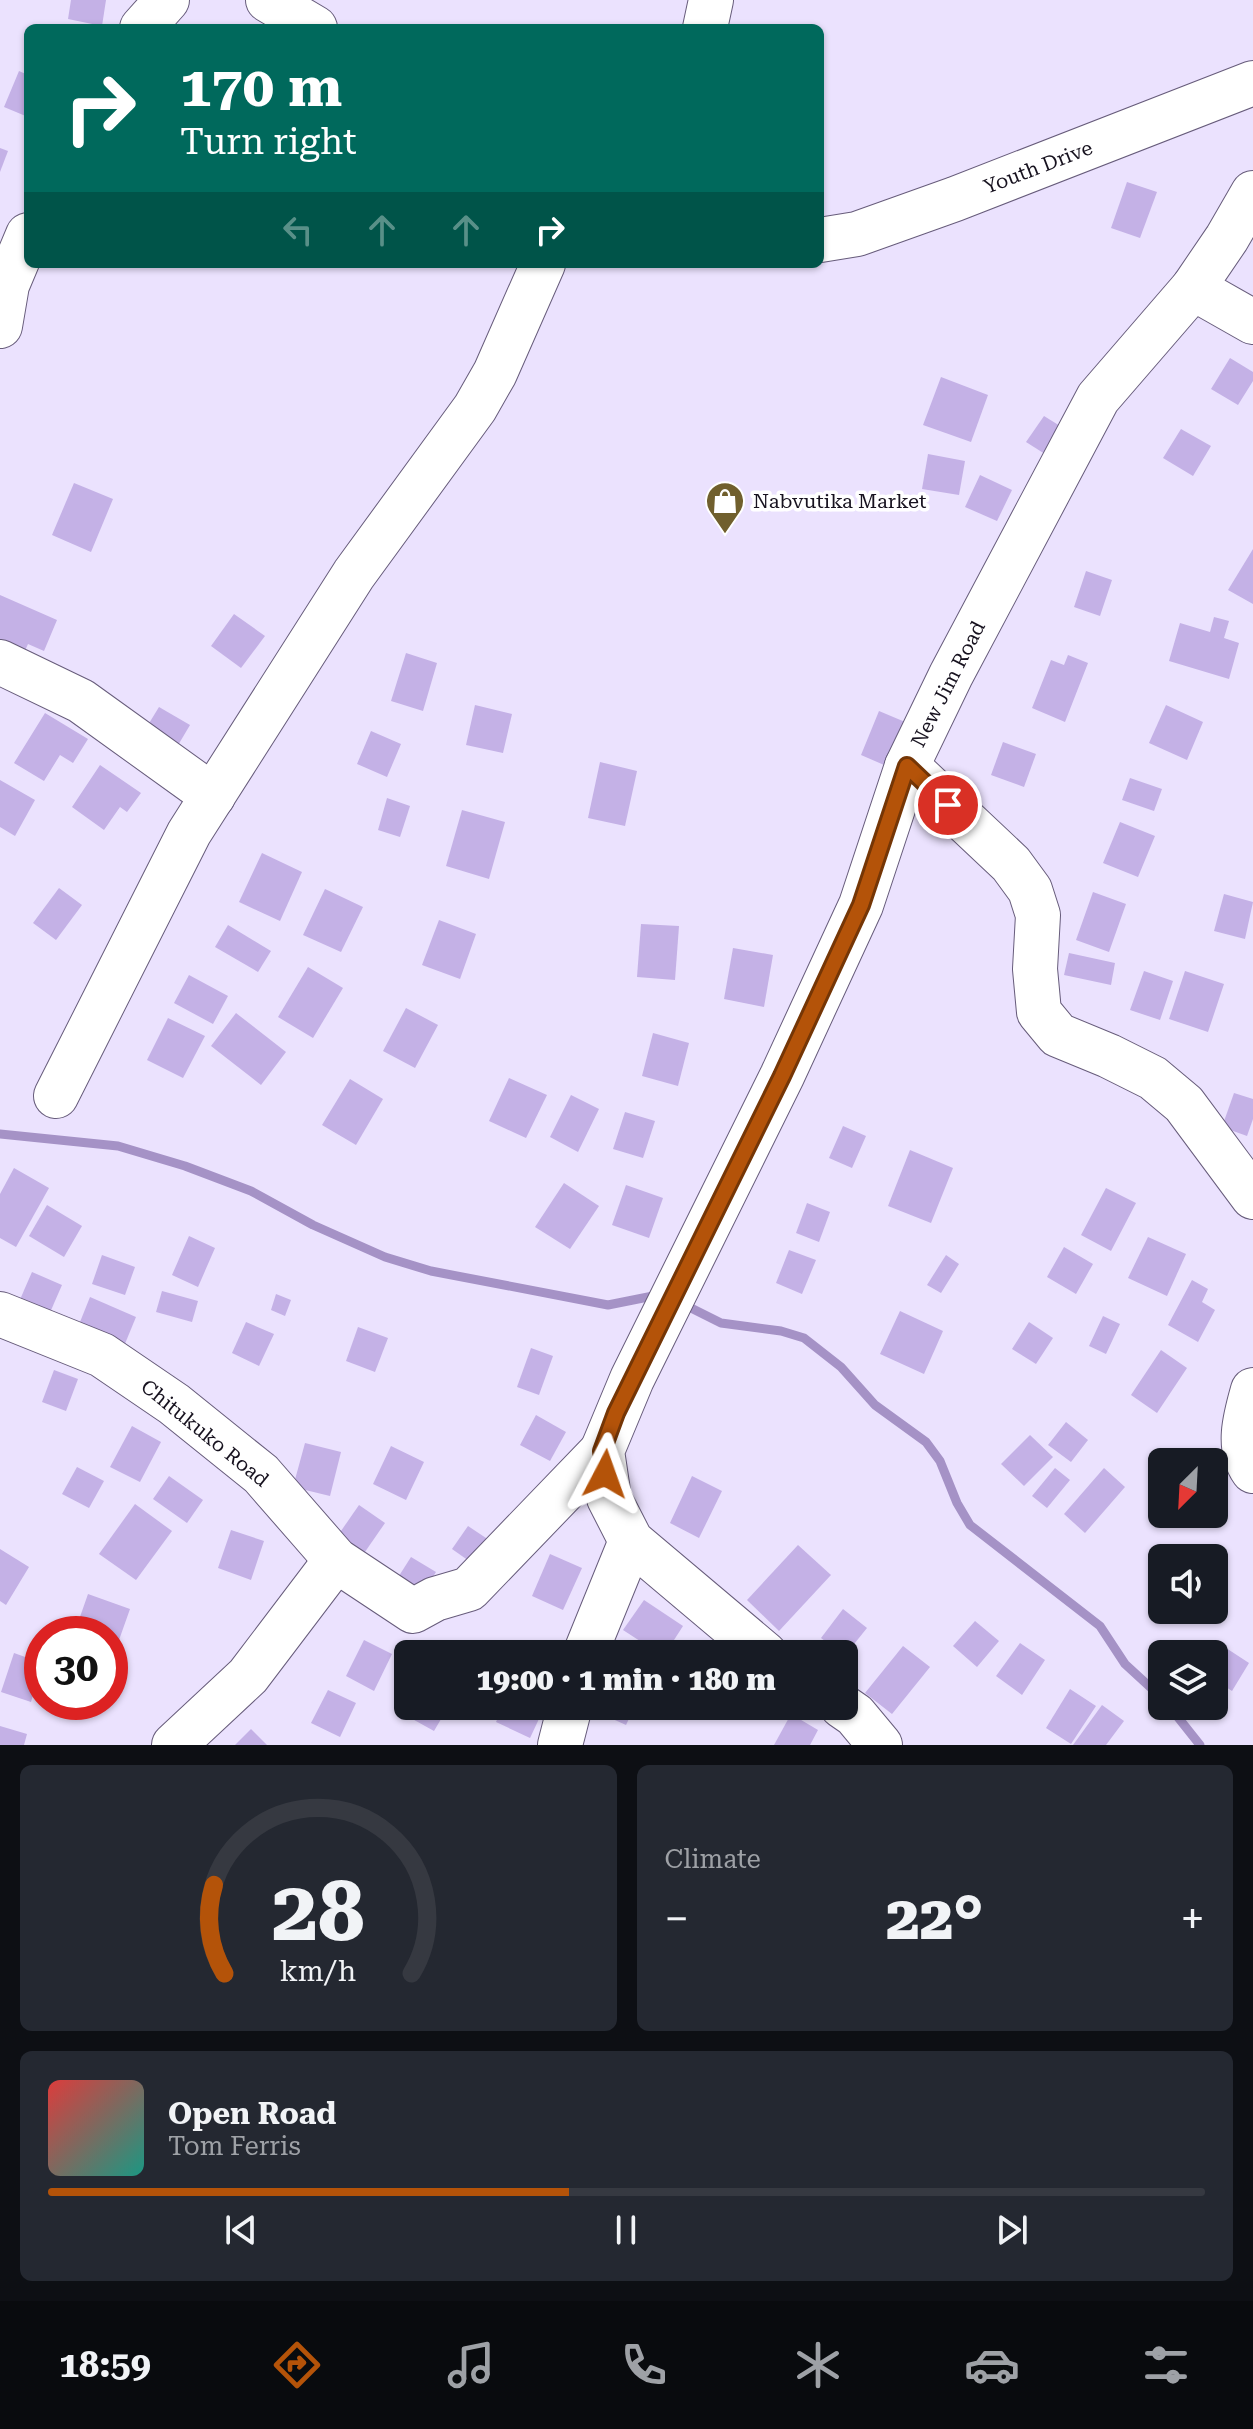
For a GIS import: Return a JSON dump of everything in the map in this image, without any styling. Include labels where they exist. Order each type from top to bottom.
[{"type":"street","points":[[146,24],[167,0]]},
{"type":"street","points":[[268,0],[308,24]]},
{"type":"street","points":[[706,24],[711,0]]},
{"type":"street","name":"Youth Drive","points":[[824,239],[857,234],[955,199],[1253,83]]},
{"type":"street","name":"New Jim Road","points":[[602,1451],[632,1379],[782,1076],[861,905],[907,766],[958,661],[1098,398],[1193,288],[1253,193]]},
{"type":"street","points":[[2,298],[24,245]]},
{"type":"street","points":[[56,1096],[189,833],[354,574],[475,408],[495,373],[541,268]]},
{"type":"street","points":[[1193,288],[1253,322]]},
{"type":"street","points":[[0,662],[81,701],[213,796]]},
{"type":"street","points":[[907,766],[1011,864],[1030,890],[1038,915],[1035,969],[1039,1012],[1058,1035],[1153,1078],[1184,1104],[1253,1197]]},
{"type":"street","name":"Chitukuko Road","points":[[0,1314],[102,1355],[174,1404],[261,1474],[336,1560],[413,1611],[435,1599],[469,1589],[602,1451]]},
{"type":"street","points":[[1253,1390],[1245,1421],[1244,1445],[1253,1471]]},
{"type":"street","points":[[602,1451],[609,1498],[631,1541],[748,1640]]},
{"type":"street","points":[[591,1640],[631,1541]]},
{"type":"street","points":[[174,1745],[248,1676],[336,1560]]},
{"type":"street","points":[[858,1719],[880,1745]]},
{"type":"street","points":[[560,1745],[566,1720]]},
{"type":"building","points":[[71,0],[106,0],[102,24],[68,19]]},
{"type":"building","points":[[19,71],[24,73],[24,115],[4,107]]},
{"type":"building","points":[[0,148],[8,151],[0,172]]},
{"type":"building","points":[[1127,182],[1157,192],[1140,238],[1111,228]]},
{"type":"building","points":[[1230,358],[1253,372],[1253,381],[1238,405],[1211,389]]},
{"type":"building","points":[[941,377],[988,395],[971,442],[923,425]]},
{"type":"building","points":[[1044,416],[1073,434],[1056,461],[1026,442]]},
{"type":"building","points":[[1181,429],[1211,446],[1193,476],[1163,458]]},
{"type":"building","points":[[928,454],[965,461],[959,495],[922,489]]},
{"type":"building","points":[[980,475],[1012,490],[997,521],[965,507]]},
{"type":"building","points":[[74,483],[113,499],[91,552],[52,535]]},
{"type":"building","points":[[1253,549],[1253,604],[1228,590]]},
{"type":"building","points":[[1086,571],[1112,580],[1100,616],[1074,607]]},
{"type":"building","points":[[0,595],[57,620],[44,651],[28,644],[19,664],[0,656]]},
{"type":"building","points":[[234,614],[265,636],[241,668],[211,646]]},
{"type":"building","points":[[1214,617],[1229,621],[1224,638],[1239,643],[1229,679],[1169,661],[1180,623],[1210,632]]},
{"type":"building","points":[[406,653],[437,663],[423,711],[391,701]]},
{"type":"building","points":[[1068,655],[1088,663],[1065,722],[1032,708],[1051,660],[1064,665]]},
{"type":"building","points":[[475,705],[512,714],[503,753],[466,745]]},
{"type":"building","points":[[1166,705],[1203,722],[1187,760],[1149,743]]},
{"type":"building","points":[[159,707],[190,725],[171,757],[140,738]]},
{"type":"building","points":[[879,711],[917,727],[898,771],[861,755]]},
{"type":"building","points":[[45,713],[88,739],[73,763],[60,755],[44,781],[14,763]]},
{"type":"building","points":[[371,731],[401,744],[387,777],[357,764]]},
{"type":"building","points":[[1003,742],[1036,754],[1024,787],[991,775]]},
{"type":"building","points":[[600,762],[637,771],[625,826],[588,818]]},
{"type":"building","points":[[100,765],[141,793],[127,812],[120,807],[104,830],[72,807]]},
{"type":"building","points":[[1130,778],[1162,789],[1154,811],[1122,800]]},
{"type":"building","points":[[0,780],[35,800],[15,836],[0,827]]},
{"type":"building","points":[[387,798],[410,806],[400,837],[378,830]]},
{"type":"building","points":[[462,810],[505,822],[489,879],[446,866]]},
{"type":"building","points":[[1120,822],[1155,836],[1138,877],[1103,863]]},
{"type":"building","points":[[262,853],[302,872],[280,921],[239,902]]},
{"type":"building","points":[[59,888],[82,905],[56,940],[33,923]]},
{"type":"building","points":[[325,889],[363,907],[341,952],[303,935]]},
{"type":"building","points":[[1093,892],[1126,904],[1109,952],[1076,940]]},
{"type":"building","points":[[1224,894],[1253,902],[1245,939],[1214,931]]},
{"type":"building","points":[[439,920],[476,934],[460,979],[422,965]]},
{"type":"building","points":[[641,924],[679,926],[675,980],[637,977]]},
{"type":"building","points":[[228,925],[271,951],[258,972],[215,947]]},
{"type":"building","points":[[733,948],[773,955],[764,1007],[724,999]]},
{"type":"building","points":[[1069,953],[1115,963],[1111,985],[1064,975]]},
{"type":"building","points":[[308,967],[343,988],[313,1038],[278,1017]]},
{"type":"building","points":[[1144,971],[1173,981],[1160,1020],[1130,1010]]},
{"type":"building","points":[[1185,971],[1224,984],[1208,1032],[1169,1019]]},
{"type":"building","points":[[189,975],[228,996],[213,1024],[174,1003]]},
{"type":"building","points":[[406,1008],[438,1025],[415,1068],[383,1051]]},
{"type":"building","points":[[236,1013],[286,1052],[261,1085],[211,1046]]},
{"type":"building","points":[[168,1018],[205,1036],[183,1078],[147,1060]]},
{"type":"building","points":[[653,1033],[689,1043],[678,1086],[642,1076]]},
{"type":"building","points":[[509,1078],[547,1095],[526,1138],[489,1121]]},
{"type":"building","points":[[350,1079],[383,1099],[356,1145],[322,1125]]},
{"type":"building","points":[[1234,1093],[1253,1099],[1253,1119],[1247,1136],[1222,1127]]},
{"type":"building","points":[[571,1095],[599,1109],[578,1152],[550,1137]]},
{"type":"building","points":[[625,1112],[655,1121],[643,1158],[613,1149]]},
{"type":"building","points":[[843,1126],[866,1136],[852,1168],[829,1158]]},
{"type":"building","points":[[910,1150],[953,1168],[931,1223],[888,1206]]},
{"type":"building","points":[[14,1168],[49,1188],[16,1247],[0,1238],[0,1194]]},
{"type":"building","points":[[564,1183],[599,1206],[570,1249],[535,1227]]},
{"type":"building","points":[[626,1185],[663,1198],[649,1238],[612,1225]]},
{"type":"building","points":[[1106,1188],[1136,1203],[1111,1251],[1081,1235]]},
{"type":"building","points":[[807,1203],[830,1212],[819,1242],[796,1233]]},
{"type":"building","points":[[47,1205],[82,1226],[64,1257],[29,1236]]},
{"type":"building","points":[[189,1236],[215,1248],[198,1287],[172,1275]]},
{"type":"building","points":[[1148,1237],[1186,1254],[1167,1296],[1128,1278]]},
{"type":"building","points":[[1064,1247],[1093,1264],[1076,1294],[1047,1277]]},
{"type":"building","points":[[789,1250],[816,1260],[802,1294],[776,1283]]},
{"type":"building","points":[[102,1255],[135,1267],[125,1295],[92,1284]]},
{"type":"building","points":[[946,1255],[959,1264],[941,1293],[927,1285]]},
{"type":"building","points":[[32,1272],[62,1285],[45,1324],[15,1311]]},
{"type":"building","points":[[1192,1280],[1208,1289],[1202,1302],[1215,1310],[1198,1342],[1168,1325]]},
{"type":"building","points":[[162,1291],[198,1301],[192,1322],[156,1312]]},
{"type":"building","points":[[276,1294],[291,1300],[285,1316],[271,1310]]},
{"type":"building","points":[[90,1297],[136,1317],[122,1351],[76,1332]]},
{"type":"building","points":[[900,1311],[943,1331],[924,1374],[880,1354]]},
{"type":"building","points":[[1103,1316],[1120,1324],[1106,1354],[1089,1346]]},
{"type":"building","points":[[246,1322],[274,1334],[259,1366],[232,1353]]},
{"type":"building","points":[[1029,1322],[1053,1338],[1036,1364],[1012,1349]]},
{"type":"building","points":[[358,1327],[388,1338],[375,1372],[346,1361]]},
{"type":"building","points":[[531,1348],[553,1356],[539,1395],[517,1387]]},
{"type":"building","points":[[1161,1350],[1187,1368],[1157,1413],[1131,1395]]},
{"type":"building","points":[[54,1370],[78,1379],[66,1411],[42,1402]]},
{"type":"building","points":[[536,1415],[566,1432],[550,1461],[520,1445]]},
{"type":"building","points":[[1066,1422],[1088,1440],[1071,1462],[1048,1445]]},
{"type":"building","points":[[132,1426],[161,1442],[140,1482],[110,1467]]},
{"type":"building","points":[[1030,1435],[1053,1457],[1024,1486],[1001,1464]]},
{"type":"building","points":[[305,1443],[341,1452],[330,1496],[293,1487]]},
{"type":"building","points":[[391,1446],[424,1462],[406,1500],[373,1484]]},
{"type":"building","points":[[77,1467],[104,1481],[89,1508],[62,1494]]},
{"type":"building","points":[[1055,1468],[1070,1480],[1047,1508],[1032,1496]]},
{"type":"building","points":[[1104,1468],[1125,1487],[1085,1533],[1064,1514]]},
{"type":"building","points":[[169,1476],[203,1500],[187,1523],[153,1499]]},
{"type":"building","points":[[692,1476],[722,1491],[699,1538],[670,1523]]},
{"type":"building","points":[[135,1504],[172,1531],[136,1580],[99,1554]]},
{"type":"building","points":[[359,1505],[385,1523],[358,1562],[332,1544]]},
{"type":"building","points":[[468,1526],[495,1544],[479,1568],[452,1549]]},
{"type":"building","points":[[231,1530],[264,1541],[251,1580],[218,1568]]},
{"type":"building","points":[[798,1545],[831,1575],[779,1631],[747,1600]]},
{"type":"building","points":[[0,1549],[29,1567],[6,1605],[0,1601]]},
{"type":"building","points":[[550,1554],[582,1568],[563,1610],[532,1596]]},
{"type":"building","points":[[411,1557],[436,1572],[415,1606],[390,1590]]},
{"type":"building","points":[[88,1594],[130,1609],[128,1616],[80,1616]]},
{"type":"building","points":[[644,1600],[683,1626],[674,1640],[638,1640],[623,1630]]},
{"type":"building","points":[[843,1609],[867,1628],[857,1640],[821,1638]]},
{"type":"building","points":[[975,1621],[999,1641],[977,1667],[953,1646]]},
{"type":"building","points":[[364,1640],[392,1654],[374,1691],[346,1676]]},
{"type":"building","points":[[1020,1643],[1045,1660],[1022,1695],[996,1676]]},
{"type":"building","points":[[903,1646],[930,1667],[892,1714],[865,1693]]},
{"type":"building","points":[[1228,1649],[1249,1663],[1232,1691],[1228,1688]]},
{"type":"building","points":[[14,1653],[24,1657],[24,1700],[1,1692]]},
{"type":"building","points":[[1070,1689],[1096,1706],[1071,1744],[1046,1728]]},
{"type":"building","points":[[328,1690],[356,1703],[340,1737],[311,1723]]},
{"type":"building","points":[[1102,1705],[1124,1721],[1106,1745],[1073,1745]]},
{"type":"building","points":[[414,1720],[440,1720],[434,1731]]},
{"type":"building","points":[[497,1720],[538,1720],[530,1738]]},
{"type":"building","points":[[788,1720],[801,1720],[818,1730],[810,1745],[774,1745]]},
{"type":"building","points":[[0,1726],[27,1734],[24,1745],[0,1745]]},
{"type":"building","points":[[251,1729],[267,1745],[235,1745]]},
{"type":"waterway","points":[[0,1134],[118,1146],[185,1166],[251,1191],[313,1225],[385,1257],[431,1271],[608,1305],[658,1295]]},
{"type":"waterway","points":[[683,1304],[721,1323],[781,1331],[804,1338],[841,1367],[875,1405],[926,1442],[940,1461],[957,1503],[970,1525],[1100,1626],[1125,1664],[1148,1685]]},
{"type":"waterway","points":[[1180,1720],[1200,1745]]},
{"type":"place","name":"Nabvutika Market","points":[[725,535]]},
{"type":"route","points":[[605,1474],[602,1451],[616,1413],[782,1076],[861,905],[907,766],[948,805]]}]
